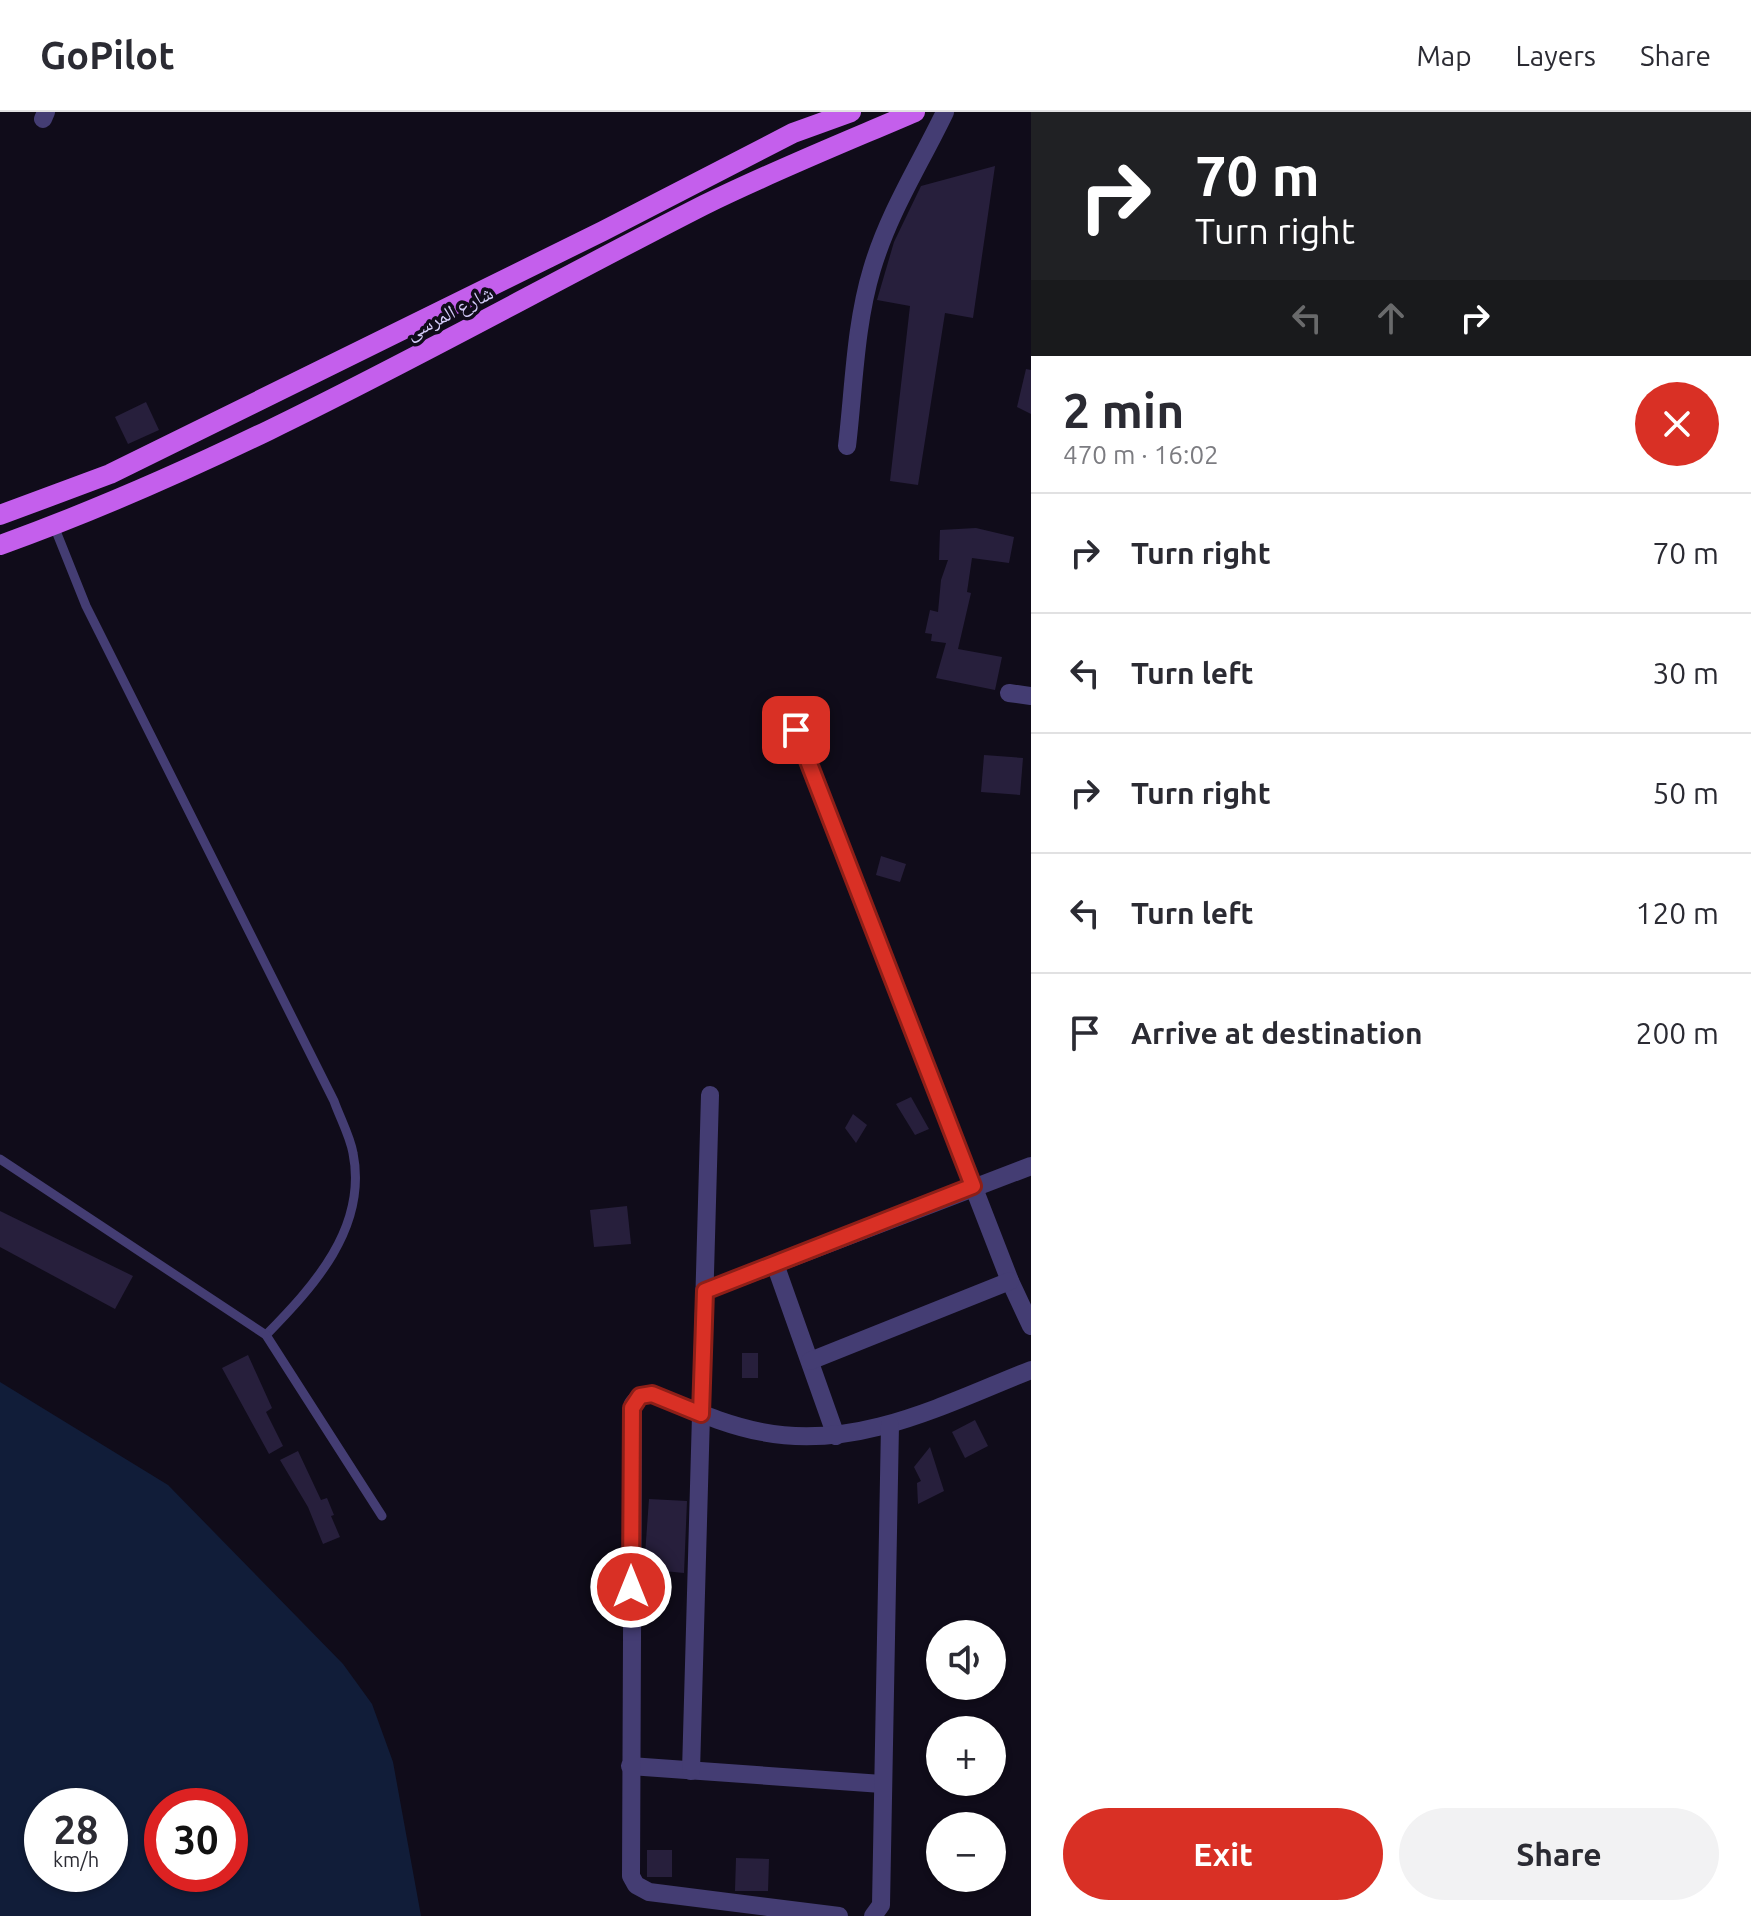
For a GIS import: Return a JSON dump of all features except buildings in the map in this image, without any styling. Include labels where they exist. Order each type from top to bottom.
[{"type":"main road","name":"شارع المرسى","points":[[0,515],[110,474],[603,231],[793,133],[851,112]]},
{"type":"main road","name":"شارع المرسى","points":[[0,545],[54,526],[190,466],[453,338],[707,204],[915,112]]},
{"type":"street","points":[[847,446],[860,324],[873,266],[904,186],[945,112]]},
{"type":"street","points":[[1009,693],[1031,696]]},
{"type":"street","points":[[796,730],[1010,1281],[1031,1326]]},
{"type":"street","points":[[691,1771],[710,1095]]},
{"type":"street","points":[[705,1291],[1031,1166]]},
{"type":"street","points":[[775,1264],[836,1436]]},
{"type":"street","points":[[810,1361],[1010,1281]]},
{"type":"street","points":[[839,1916],[642,1890],[630,1871],[632,1408],[640,1396],[652,1394],[701,1414],[764,1433],[836,1436],[890,1425],[1031,1370]]},
{"type":"street","points":[[873,1916],[881,1905],[890,1425]]},
{"type":"street","points":[[630,1766],[882,1784]]},
{"type":"lane","points":[[54,526],[86,606],[334,1101],[353,1153],[355,1178],[350,1210],[329,1264],[314,1286],[266,1335]]},
{"type":"lane","points":[[0,1159],[266,1335],[382,1516]]},
{"type":"water","points":[[0,1382],[168,1485],[343,1664],[372,1704],[393,1762],[421,1916],[0,1916]]},
{"type":"route","points":[[631,1587],[632,1408],[640,1396],[652,1394],[701,1414],[705,1291],[973,1186],[796,730]]}]
